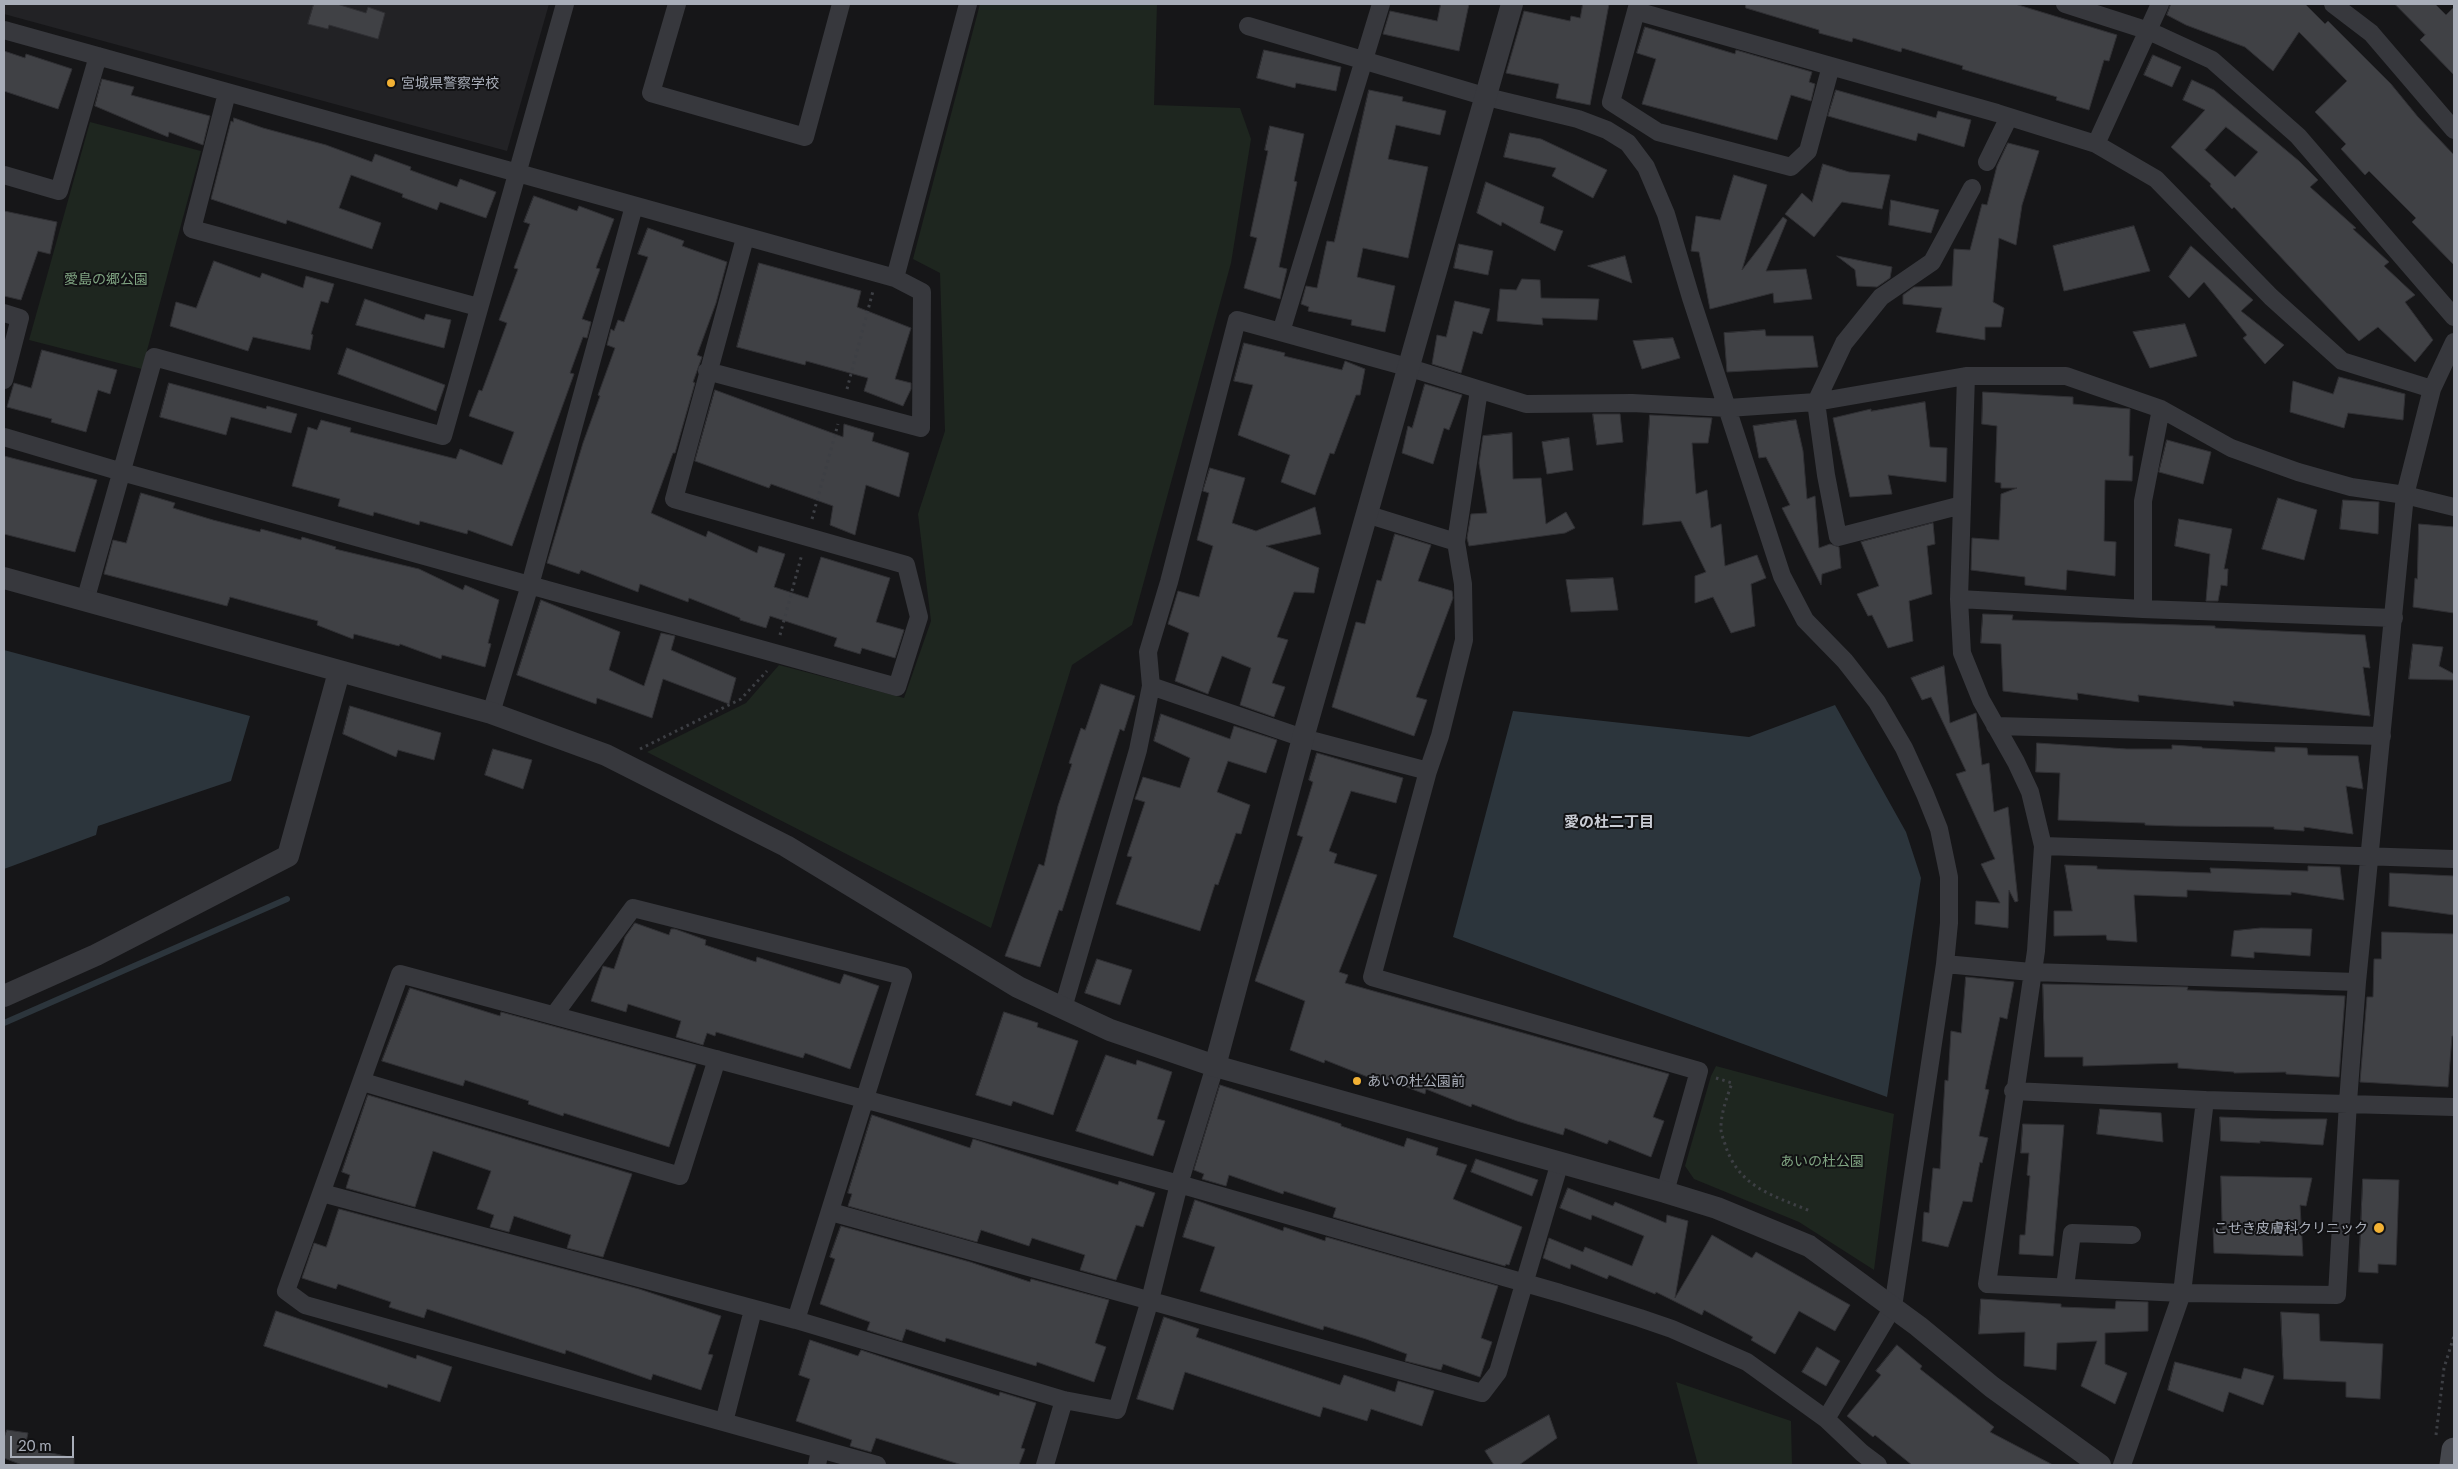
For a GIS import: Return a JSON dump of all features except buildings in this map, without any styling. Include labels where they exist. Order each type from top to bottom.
[{"type":"main road","points":[[2445,1443],[2452,1465]]},
{"type":"street","points":[[85,601],[154,356],[443,436],[516,173],[566,4]]},
{"type":"street","points":[[677,4],[651,93],[805,137],[841,4]]},
{"type":"street","points":[[896,278],[968,4]]},
{"type":"street","points":[[1281,332],[1381,4]]},
{"type":"street","points":[[322,1192],[753,1310],[796,1320],[1064,1400],[1117,1410],[1150,1300],[1178,1184],[1215,1066],[1303,738],[1407,367],[1487,97],[1512,4]]},
{"type":"street","points":[[2064,4],[2149,30],[2212,60],[2298,136],[2454,318]]},
{"type":"street","points":[[2096,144],[2160,4]]},
{"type":"street","points":[[2333,4],[2371,33],[2454,130]]},
{"type":"street","points":[[1831,66],[1808,151],[1791,167],[1658,132],[1611,102],[1637,7],[2096,144],[2156,179],[2271,297],[2342,361],[2432,388]]},
{"type":"street","points":[[1248,26],[1487,97],[1578,119],[1607,130],[1628,143],[1646,167],[1666,214],[1691,298],[1782,576],[1805,620],[1845,661],[1877,702],[1904,748],[1926,794],[1939,830],[1949,877],[1949,923],[1945,964],[1893,1307],[1826,1419]]},
{"type":"street","points":[[4,30],[745,238],[896,278],[922,292],[921,428],[707,371]]},
{"type":"street","points":[[4,175],[59,191],[98,56]]},
{"type":"street","points":[[227,93],[192,229],[478,307]]},
{"type":"street","points":[[1987,162],[2009,117]]},
{"type":"street","points":[[1962,505],[1838,538],[1826,475],[1816,402],[1844,343],[1881,297],[1932,262],[1972,188]]},
{"type":"street","points":[[491,713],[530,585],[634,206]]},
{"type":"street","points":[[4,437],[122,472],[897,687],[919,618],[906,565],[674,499],[707,371],[745,238]]},
{"type":"street","points":[[4,313],[20,318],[4,380]]},
{"type":"street","points":[[1063,1008],[1138,750],[1151,686],[1148,652],[1169,582],[1237,320],[1407,367],[1526,404],[1632,404],[1728,408],[1816,402],[1966,376],[2066,376],[2161,410],[2231,448],[2298,472],[2352,487],[2405,495],[2454,507]]},
{"type":"street","points":[[1966,376],[1959,599],[1962,653],[1995,726],[2016,762],[2030,792],[2043,846],[2036,951],[2031,972],[1987,1284],[2182,1293],[2337,1295],[2357,982],[2405,495],[2432,388],[2454,342]]},
{"type":"street","points":[[1479,390],[1456,542],[1462,584],[1464,640],[1440,736],[1428,771],[1372,978],[1699,1071],[1665,1192]]},
{"type":"street","points":[[2143,609],[2144,501],[2161,410]]},
{"type":"street","points":[[1366,514],[1456,542]]},
{"type":"street","points":[[4,578],[491,713],[551,734],[616,761],[786,846],[1018,987],[1110,1030],[1215,1066],[1560,1162],[1717,1208],[1809,1246],[1893,1307],[1992,1387],[2100,1465]]},
{"type":"street","points":[[1959,599],[2143,609],[2394,618]]},
{"type":"street","points":[[4,996],[96,955],[288,856],[339,672]]},
{"type":"street","points":[[1151,686],[1303,738],[1428,771]]},
{"type":"street","points":[[1995,726],[2382,736]]},
{"type":"street","points":[[2043,846],[2454,859]]},
{"type":"street","points":[[554,1015],[633,908],[903,976],[796,1320]]},
{"type":"street","points":[[1945,964],[2031,972],[2357,982]]},
{"type":"street","points":[[877,1465],[819,1458],[724,1422],[305,1305],[286,1291],[363,1082],[400,974],[1178,1184],[1640,1318],[1708,1344],[1747,1362],[1826,1419],[1878,1465]]},
{"type":"street","points":[[363,1082],[680,1176],[717,1059]]},
{"type":"street","points":[[2014,1091],[2205,1100],[2348,1102],[2454,1107]]},
{"type":"street","points":[[2122,1465],[2182,1293],[2205,1100]]},
{"type":"street","points":[[831,1212],[1482,1393],[1498,1372],[1560,1162]]},
{"type":"street","points":[[2065,1287],[2072,1233],[2132,1235]]},
{"type":"street","points":[[724,1422],[753,1310]]},
{"type":"street","points":[[1045,1465],[1064,1400]]},
{"type":"path","points":[[616,761],[742,700],[771,666],[878,274]]},
{"type":"path","points":[[1711,1076],[1732,1083],[1724,1106],[1720,1128],[1733,1165],[1739,1174],[1760,1189],[1810,1211]]},
{"type":"path","points":[[2445,1443],[2444,1368],[2454,1336]]},
{"type":"shaded area","name":"宮城県警察学校","points":[[4,4],[549,4],[507,151],[4,14]]},
{"type":"shaded area","points":[[4,650],[250,716],[231,781],[98,826],[96,835],[4,869]]},
{"type":"shaded area","points":[[1835,705],[1906,832],[1921,878],[1887,1097],[1453,937],[1513,711],[1749,737]]},
{"type":"green space","points":[[980,4],[1157,4],[1154,105],[1240,108],[1251,139],[1231,263],[1132,625],[1072,665],[991,928],[647,752],[746,703],[779,665],[904,698],[931,621],[918,514],[945,431],[940,273],[913,259]]},
{"type":"green space","name":"愛島の郷公園","points":[[90,122],[201,151],[142,369],[29,340]]},
{"type":"green space","name":"あいの杜公園","points":[[1716,1066],[1894,1114],[1874,1270],[1799,1222],[1694,1179],[1685,1166],[1711,1076]]},
{"type":"green space","points":[[1676,1382],[1791,1421],[1792,1465],[1698,1465]]},
{"type":"waterway","points":[[4,1023],[287,899]]},
{"type":"place","name":"宮城県警察学校","points":[[391,83]]},
{"type":"place","name":"あいの杜公園前","points":[[1357,1081]]},
{"type":"place","name":"こせき皮膚科クリニック","points":[[2379,1228]]},
{"type":"district","name":"愛の杜二丁目","points":[[1609,822]]}]
